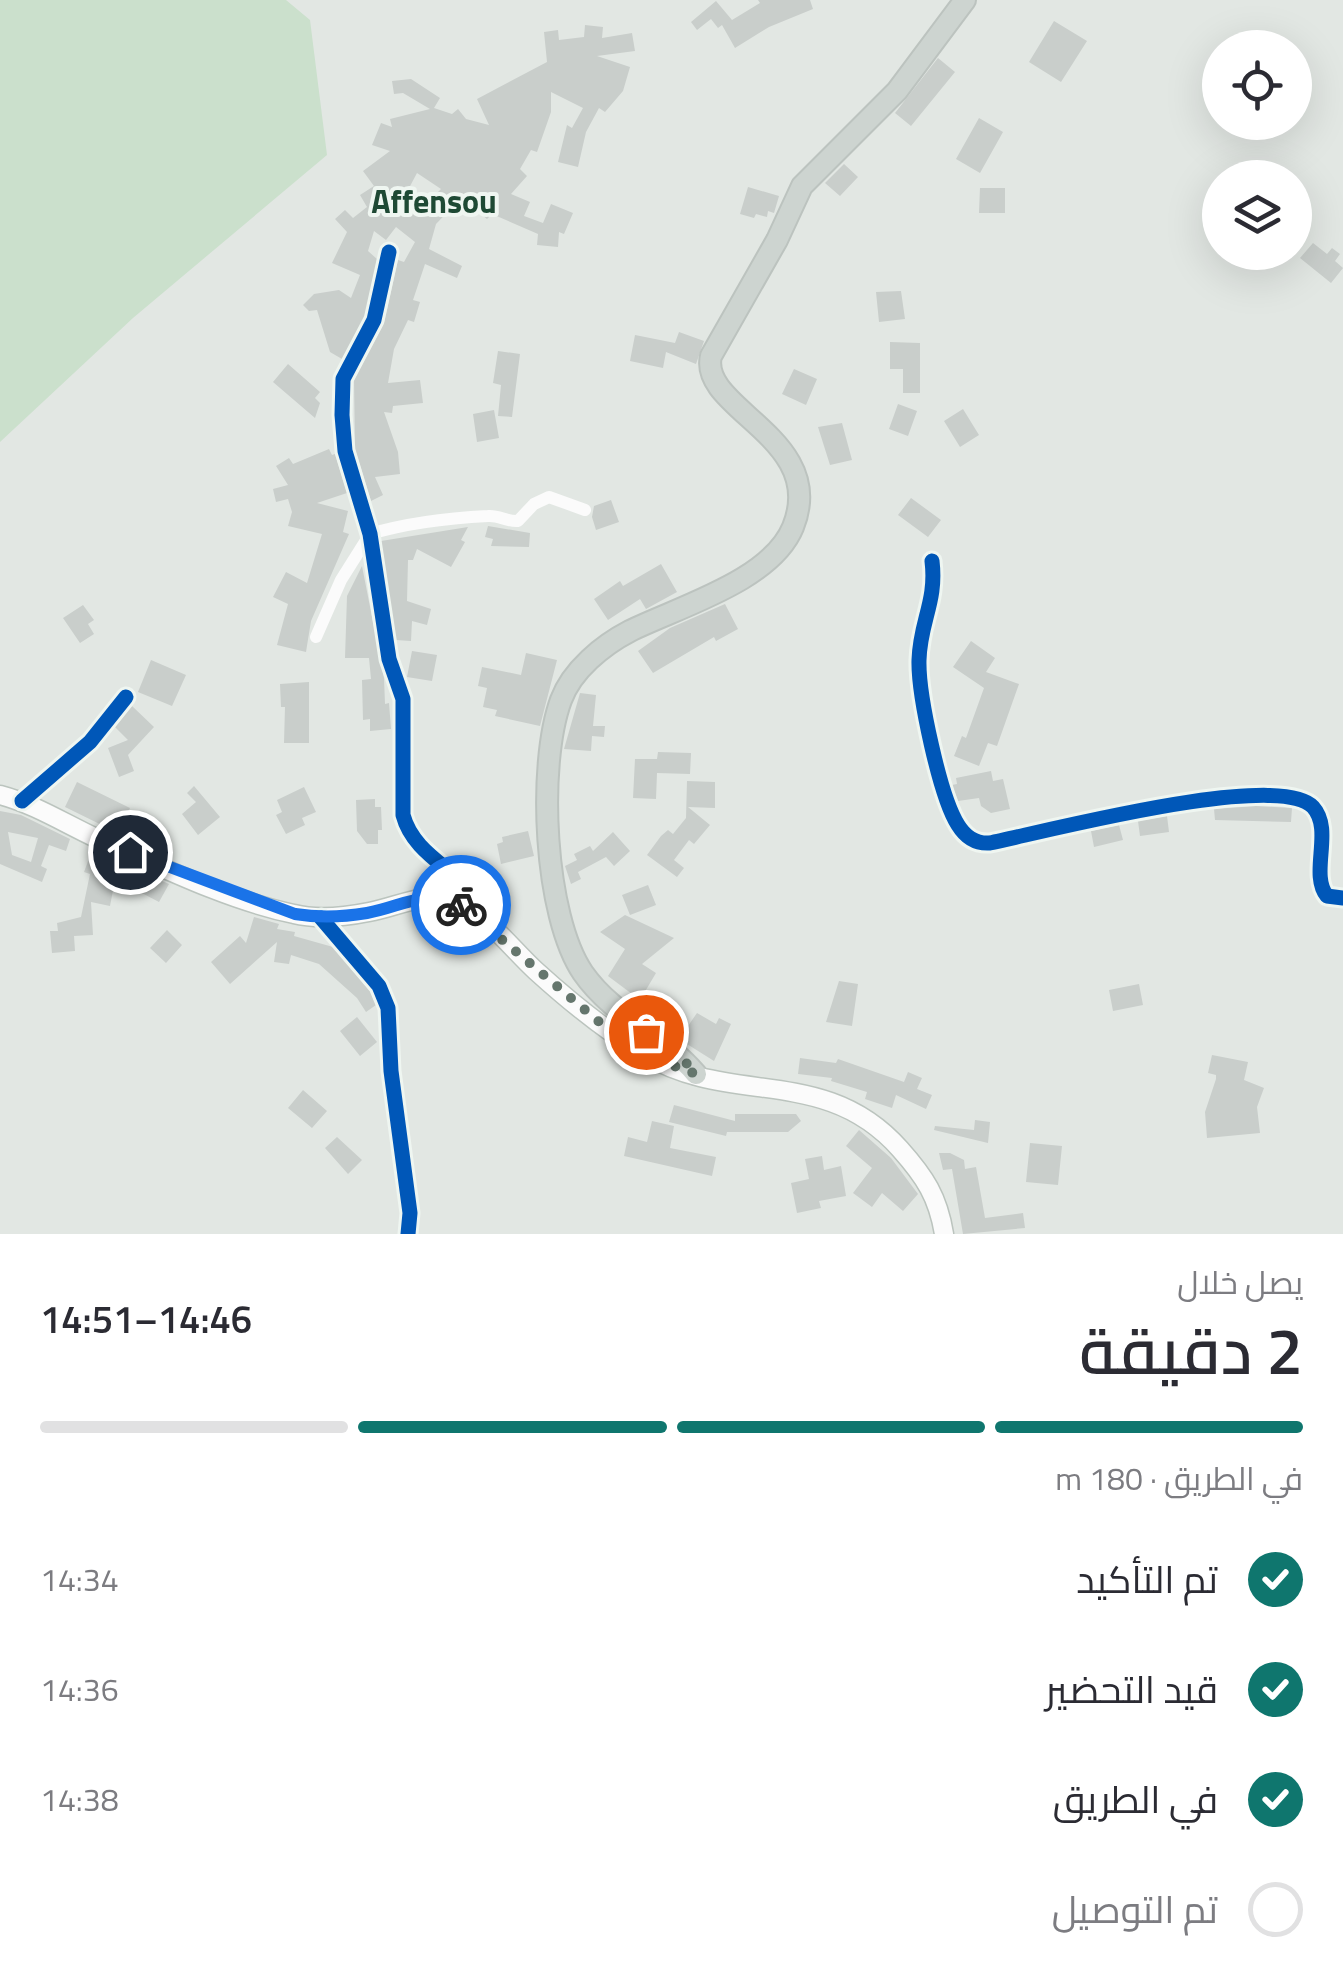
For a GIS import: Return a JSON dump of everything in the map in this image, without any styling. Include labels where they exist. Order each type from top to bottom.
[{"type":"main road","points":[[696,1074],[680,1056],[598,992],[567,945],[550,855],[548,798],[556,720],[562,698],[576,674],[602,650],[630,631],[723,589],[774,554],[794,526],[799,487],[791,464],[755,419],[718,387],[710,370],[711,356],[777,240],[790,204],[802,186],[897,90],[965,0]]},
{"type":"main road","points":[[0,795],[22,801],[96,838],[242,897],[295,914],[321,918],[372,912],[430,896],[464,906],[538,972],[647,1056],[725,1084],[842,1103],[862,1116],[894,1142],[928,1179],[944,1234]]},
{"type":"street","points":[[389,252],[374,320],[344,379],[345,450],[370,534],[389,659],[403,699],[403,814],[407,830],[431,859],[471,890],[482,904],[484,920]]},
{"type":"street","points":[[316,636],[341,580],[370,534],[494,515],[515,522],[556,496],[586,510]]},
{"type":"street","points":[[932,561],[935,595],[925,616],[919,653],[920,700],[955,821],[969,838],[990,843],[1208,799],[1274,793],[1305,801],[1316,811],[1322,846],[1322,889],[1327,896],[1343,898]]},
{"type":"street","points":[[22,801],[90,742],[126,697]]},
{"type":"street","points":[[321,918],[379,986],[388,1008],[391,1071],[408,1194],[408,1234]]},
{"type":"green space","points":[[0,0],[286,0],[310,20],[327,155],[133,318],[0,442]]},
{"type":"building","points":[[758,0],[810,0],[813,9],[769,27],[735,48],[722,25],[718,28],[711,19],[697,30],[691,22],[716,1],[732,20],[760,3]]},
{"type":"building","points":[[1054,21],[1087,41],[1061,82],[1029,62]]},
{"type":"building","points":[[585,25],[603,27],[602,38],[632,33],[635,51],[597,56],[630,67],[623,91],[605,112],[599,108],[586,132],[578,167],[558,162],[567,125],[572,128],[583,108],[551,92],[551,112],[537,152],[531,150],[520,169],[527,176],[511,194],[530,202],[524,216],[543,223],[551,204],[573,213],[564,234],[559,232],[558,247],[537,245],[538,234],[492,214],[487,219],[461,198],[436,224],[429,249],[462,266],[457,278],[425,264],[413,300],[420,302],[414,322],[408,320],[394,349],[388,383],[420,380],[423,403],[393,406],[392,413],[384,412],[398,452],[400,474],[375,477],[383,495],[371,501],[355,449],[354,380],[384,323],[398,260],[404,262],[415,242],[396,227],[386,240],[374,231],[368,251],[377,259],[365,317],[342,359],[330,352],[317,310],[309,311],[303,305],[314,294],[339,290],[351,298],[360,275],[332,263],[347,232],[335,219],[345,210],[353,218],[367,207],[360,195],[374,186],[363,171],[390,151],[372,145],[381,123],[392,127],[390,119],[430,109],[403,93],[394,94],[392,81],[411,79],[440,98],[434,108],[452,114],[458,109],[466,119],[489,125],[477,99],[547,62],[544,32],[558,30],[559,40],[584,37]],"holes":[[[417,173],[441,189],[423,207],[400,205]]]},
{"type":"building","points":[[938,58],[955,72],[911,126],[895,113]]},
{"type":"building","points":[[979,118],[1003,132],[980,173],[956,159]]},
{"type":"building","points":[[844,164],[858,177],[840,196],[825,183]]},
{"type":"building","points":[[748,187],[779,196],[774,213],[768,211],[767,217],[756,214],[754,218],[740,214]]},
{"type":"building","points":[[980,188],[1005,188],[1005,213],[979,213]]},
{"type":"building","points":[[1312,244],[1327,254],[1332,248],[1340,254],[1335,261],[1343,268],[1331,283],[1312,268]]},
{"type":"building","points":[[901,291],[905,319],[879,322],[876,292]]},
{"type":"building","points":[[679,332],[704,341],[696,364],[666,352],[663,368],[630,361],[635,335],[675,343]]},
{"type":"building","points":[[890,342],[920,343],[920,393],[903,393],[903,369],[890,369]]},
{"type":"building","points":[[498,351],[520,354],[512,417],[498,416],[501,385],[493,383]]},
{"type":"building","points":[[288,364],[320,392],[315,398],[320,403],[315,418],[273,382]]},
{"type":"building","points":[[794,369],[817,379],[806,405],[782,394]]},
{"type":"building","points":[[898,404],[917,411],[908,436],[889,429]]},
{"type":"building","points":[[963,409],[979,435],[960,447],[944,421]]},
{"type":"building","points":[[494,410],[499,438],[477,442],[473,414]]},
{"type":"building","points":[[842,423],[852,460],[830,465],[818,427]]},
{"type":"building","points":[[329,449],[335,454],[347,493],[317,503],[348,511],[343,532],[349,534],[311,621],[306,652],[277,645],[288,604],[273,597],[286,572],[307,583],[322,534],[288,526],[292,512],[288,499],[276,502],[273,489],[288,485],[276,466],[289,458],[293,464]]},
{"type":"building","points":[[911,498],[941,520],[928,537],[898,515]]},
{"type":"building","points":[[611,500],[619,522],[596,530],[594,506]]},
{"type":"building","points":[[488,526],[530,533],[529,547],[491,546],[493,539],[485,537]]},
{"type":"building","points":[[468,527],[461,540],[465,542],[451,567],[417,549],[413,560],[408,560],[407,601],[431,609],[427,625],[412,621],[411,641],[396,640],[381,541]]},
{"type":"building","points":[[661,564],[677,592],[646,609],[640,599],[608,620],[594,599],[620,581],[623,586]]},
{"type":"building","points":[[362,566],[391,729],[370,731],[370,719],[363,720],[362,680],[371,679],[369,658],[345,658],[347,596]]},
{"type":"building","points":[[725,604],[738,629],[716,641],[714,637],[653,673],[638,651],[670,628]]},
{"type":"building","points":[[83,605],[94,620],[88,624],[94,634],[80,643],[63,618]]},
{"type":"building","points":[[971,641],[995,658],[986,672],[1019,684],[997,746],[988,743],[979,766],[954,756],[962,736],[966,738],[984,688],[953,667]]},
{"type":"building","points":[[412,651],[437,655],[432,681],[407,677]]},
{"type":"building","points":[[526,653],[557,660],[540,726],[495,716],[497,710],[483,707],[487,688],[478,686],[482,667],[521,675]]},
{"type":"building","points":[[151,660],[186,675],[172,706],[138,692]]},
{"type":"building","points":[[309,682],[309,743],[284,743],[285,707],[281,707],[280,684]]},
{"type":"building","points":[[580,693],[596,695],[593,726],[605,726],[604,737],[592,736],[591,751],[564,749]]},
{"type":"building","points":[[132,706],[154,727],[128,755],[134,771],[119,777],[108,748],[128,740],[115,727]]},
{"type":"building","points":[[658,752],[691,753],[690,774],[657,773],[656,799],[633,798],[635,759],[657,759]]},
{"type":"building","points":[[991,771],[993,781],[1003,779],[1010,809],[991,813],[981,806],[979,798],[958,801],[952,785],[957,784],[956,778]]},
{"type":"building","points":[[687,781],[715,782],[715,808],[688,807],[710,825],[694,844],[689,840],[674,860],[684,868],[677,877],[647,855],[661,836],[668,830],[673,834],[686,818]]},
{"type":"building","points":[[77,782],[130,808],[118,833],[65,807]]},
{"type":"building","points":[[194,786],[220,817],[198,835],[182,814],[196,802],[187,793]]},
{"type":"building","points":[[304,787],[316,812],[302,818],[305,825],[286,834],[276,815],[282,812],[277,800]]},
{"type":"building","points":[[375,799],[375,807],[381,807],[382,830],[378,830],[378,844],[367,844],[357,831],[356,800]]},
{"type":"building","points":[[1292,808],[1291,822],[1215,820],[1214,809]]},
{"type":"building","points":[[0,811],[21,815],[70,839],[66,851],[49,845],[41,866],[47,869],[42,882],[0,864]],"holes":[[[8,832],[38,838],[31,862],[12,855]]]},
{"type":"building","points":[[1167,816],[1169,832],[1140,836],[1138,821]]},
{"type":"building","points":[[1119,825],[1123,840],[1094,847],[1091,831]]},
{"type":"building","points":[[528,831],[534,856],[501,864],[497,844],[503,842],[502,837]]},
{"type":"building","points":[[613,832],[630,851],[614,866],[606,857],[578,872],[581,879],[571,884],[565,866],[577,860],[574,854],[590,846],[593,851]]},
{"type":"building","points":[[90,856],[114,865],[108,883],[114,885],[110,906],[91,902],[93,935],[74,936],[75,951],[52,953],[50,931],[58,931],[57,923],[81,917],[90,874],[84,872]]},
{"type":"building","points":[[146,874],[169,884],[159,902],[138,891]]},
{"type":"building","points":[[648,885],[656,905],[630,915],[622,895]]},
{"type":"building","points":[[625,915],[674,938],[642,964],[656,973],[640,1000],[608,976],[625,949],[600,932]]},
{"type":"building","points":[[254,917],[279,924],[277,929],[295,932],[294,936],[333,947],[370,991],[376,1005],[366,1012],[357,998],[319,964],[291,955],[289,964],[274,962],[277,942],[230,984],[211,962],[240,936],[246,943]]},
{"type":"building","points":[[167,930],[182,945],[166,963],[150,948]]},
{"type":"building","points":[[839,981],[858,984],[852,1026],[826,1022]]},
{"type":"building","points":[[1139,984],[1143,1005],[1113,1011],[1109,990]]},
{"type":"building","points":[[697,1013],[716,1024],[719,1018],[731,1024],[714,1061],[679,1039]]},
{"type":"building","points":[[357,1017],[377,1042],[360,1056],[340,1031]]},
{"type":"building","points":[[1212,1055],[1248,1062],[1244,1080],[1264,1088],[1257,1107],[1260,1133],[1207,1138],[1205,1112],[1216,1079],[1216,1075],[1208,1073]]},
{"type":"building","points":[[800,1058],[836,1063],[838,1059],[904,1082],[908,1072],[922,1078],[917,1089],[932,1095],[926,1109],[896,1095],[892,1108],[865,1099],[867,1092],[831,1081],[832,1078],[798,1074]]},
{"type":"building","points":[[303,1090],[327,1111],[312,1128],[288,1108]]},
{"type":"building","points":[[674,1105],[735,1121],[735,1114],[796,1114],[801,1121],[788,1132],[727,1132],[726,1136],[669,1122]]},
{"type":"building","points":[[975,1120],[990,1122],[988,1143],[934,1130],[935,1126],[974,1130]]},
{"type":"building","points":[[652,1121],[674,1126],[670,1148],[716,1157],[712,1176],[624,1156],[628,1137],[647,1142]]},
{"type":"building","points":[[859,1130],[891,1158],[918,1194],[903,1211],[882,1193],[872,1207],[853,1193],[872,1168],[846,1146]]},
{"type":"building","points":[[337,1137],[362,1160],[348,1174],[325,1148]]},
{"type":"building","points":[[1030,1143],[1062,1146],[1058,1185],[1026,1182]]},
{"type":"building","points":[[939,1153],[964,1160],[965,1169],[976,1167],[985,1218],[1023,1213],[1025,1228],[963,1234],[952,1169],[943,1170]]},
{"type":"building","points":[[822,1156],[824,1170],[841,1166],[846,1196],[819,1201],[821,1208],[797,1213],[791,1183],[809,1179],[805,1159]]},
{"type":"cycle path","points":[[389,252],[374,320],[343,379],[345,451],[370,534],[389,659],[403,699],[403,815],[420,846],[471,891],[484,920]]},
{"type":"cycle path","points":[[932,561],[932,588],[919,660],[922,696],[944,792],[958,825],[968,837],[990,843],[1210,799],[1292,797],[1313,807],[1319,817],[1322,887],[1327,896],[1343,898]]},
{"type":"cycle path","points":[[22,801],[90,742],[126,697]]},
{"type":"cycle path","points":[[321,918],[379,986],[388,1008],[391,1071],[410,1213],[408,1234]]},
{"type":"way so far","points":[[461,905],[484,920],[538,972],[610,1031],[647,1056],[696,1074],[680,1056],[646,1032]]},
{"type":"district","name":"Affensou","points":[[434,202]]},
{"type":"route","points":[[130,852],[295,914],[321,918],[372,912],[430,896],[461,905]]}]
